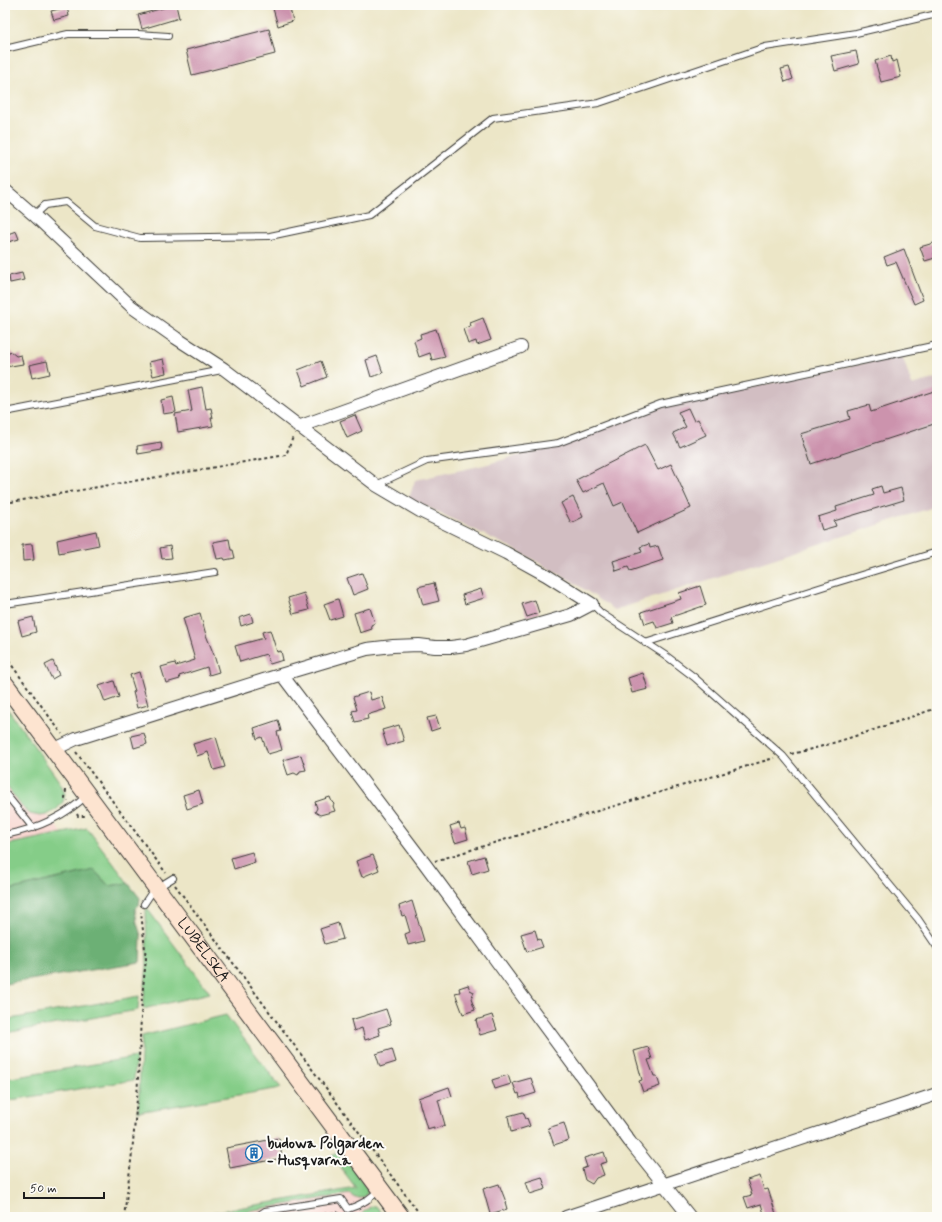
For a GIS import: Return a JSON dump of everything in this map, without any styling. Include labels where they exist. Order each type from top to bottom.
[{"type":"main road","name":"LUBELSKA","points":[[5,684],[87,794],[163,885],[401,1217]]},
{"type":"street","points":[[5,190],[34,215],[132,307],[224,369],[298,427],[376,485],[420,511],[546,574],[592,604],[572,615],[466,645],[451,647],[419,645],[367,650],[69,742],[53,750]]},
{"type":"street","points":[[298,427],[521,347]]},
{"type":"street","points":[[282,675],[425,864],[626,1136],[690,1217]]},
{"type":"street","points":[[566,1217],[937,1094]]},
{"type":"lane","points":[[34,215],[45,205],[66,202],[95,226],[140,238],[270,236],[369,215],[493,118],[599,103],[765,47],[856,33],[937,14]]},
{"type":"lane","points":[[5,49],[68,34],[138,34],[168,36]]},
{"type":"lane","points":[[376,485],[427,461],[558,443],[660,404],[937,345]]},
{"type":"lane","points":[[5,412],[224,369]]},
{"type":"lane","points":[[645,643],[937,552]]},
{"type":"lane","points":[[5,604],[215,572]]},
{"type":"lane","points":[[592,604],[602,613],[694,677],[783,756],[913,913],[937,947]]},
{"type":"lane","points":[[5,792],[33,828]]},
{"type":"lane","points":[[5,835],[33,828],[47,822],[66,811],[87,794]]},
{"type":"lane","points":[[144,904],[163,885]]},
{"type":"lane","points":[[256,1217],[265,1211],[342,1199],[348,1210],[362,1204],[374,1195],[380,1188]]},
{"type":"path","points":[[5,504],[286,455],[298,427]]},
{"type":"path","points":[[5,656],[69,742],[163,885],[422,1217]]},
{"type":"path","points":[[425,864],[594,812],[808,750],[937,708]]},
{"type":"path","points":[[124,1217],[137,1099],[142,997],[146,959],[141,913],[144,904]]},
{"type":"path","points":[[301,1217],[336,1212],[340,1217]]},
{"type":"shaded area","points":[[902,355],[912,385],[937,378],[937,506],[615,610],[570,580],[514,549],[409,498],[415,480],[484,465],[564,443],[663,406]]},
{"type":"shaded area","points":[[5,784],[22,807],[30,814],[40,816],[47,815],[63,834],[5,845]]},
{"type":"shaded area","points":[[356,1188],[378,1217],[185,1217]]},
{"type":"green space","points":[[5,705],[61,784],[65,794],[63,802],[57,809],[47,815],[40,816],[30,814],[22,807],[5,784]]},
{"type":"green space","points":[[87,828],[128,883],[109,886],[94,870],[5,891],[5,845]]},
{"type":"green space","points":[[94,870],[109,886],[128,883],[140,898],[139,905],[135,909],[141,936],[140,962],[5,984],[5,891]]},
{"type":"green space","points":[[146,907],[210,993],[143,1009],[147,965]]},
{"type":"green space","points":[[139,996],[138,1010],[5,1033],[5,1020]]},
{"type":"green space","points":[[226,1015],[281,1088],[138,1112],[142,1036]]},
{"type":"green space","points":[[136,1057],[134,1080],[5,1101],[5,1079]]},
{"type":"green space","points":[[337,1153],[345,1158],[367,1189],[367,1194],[361,1198],[355,1198],[349,1194],[211,1217],[185,1217],[356,1188],[332,1156]]},
{"type":"green space","points":[[376,1206],[385,1217],[361,1217],[364,1211]]},
{"type":"building","points":[[176,5],[179,18],[142,29],[138,15]]},
{"type":"building","points":[[272,5],[289,5],[293,21],[278,26]]},
{"type":"building","points":[[67,7],[69,16],[54,20],[51,11]]},
{"type":"building","points":[[269,29],[275,54],[192,75],[186,50]]},
{"type":"building","points":[[856,51],[859,64],[835,71],[831,56]]},
{"type":"building","points":[[891,56],[892,62],[897,60],[901,77],[881,82],[875,61]]},
{"type":"building","points":[[789,67],[793,79],[785,82],[781,69]]},
{"type":"building","points":[[16,231],[19,239],[5,243],[5,235]]},
{"type":"building","points":[[937,242],[937,252],[934,253],[935,258],[925,261],[920,247]]},
{"type":"building","points":[[904,249],[923,300],[914,304],[896,262],[887,265],[884,257]]},
{"type":"building","points":[[22,273],[24,280],[10,283],[9,276]]},
{"type":"building","points":[[483,318],[491,340],[477,345],[476,341],[468,344],[463,329],[471,326],[470,323]]},
{"type":"building","points":[[436,329],[445,357],[432,360],[430,353],[419,357],[414,341],[421,338],[420,334]]},
{"type":"building","points":[[10,351],[16,356],[21,355],[23,364],[5,367],[5,355]]},
{"type":"building","points":[[377,356],[383,373],[371,377],[366,360]]},
{"type":"building","points":[[163,359],[166,373],[153,376],[149,362]]},
{"type":"building","points":[[47,361],[50,374],[32,378],[29,365]]},
{"type":"building","points":[[321,361],[327,377],[304,386],[298,370]]},
{"type":"building","points":[[202,387],[206,409],[211,408],[213,426],[178,432],[175,414],[192,411],[188,390]]},
{"type":"building","points":[[937,390],[937,423],[811,464],[801,434],[850,419],[848,411],[869,405],[871,412]]},
{"type":"building","points":[[173,397],[176,412],[163,414],[161,400]]},
{"type":"building","points":[[688,408],[694,421],[698,419],[706,435],[680,447],[673,433],[686,427],[678,412]]},
{"type":"building","points":[[355,415],[362,431],[347,438],[340,421]]},
{"type":"building","points":[[161,442],[162,450],[138,454],[137,446]]},
{"type":"building","points":[[645,445],[658,470],[671,464],[691,508],[637,533],[623,502],[614,506],[604,483],[583,493],[576,480]]},
{"type":"building","points":[[881,486],[883,493],[901,488],[904,500],[834,521],[836,526],[822,530],[818,517],[837,511],[836,507],[874,495],[872,489]]},
{"type":"building","points":[[573,497],[583,517],[571,523],[561,503]]},
{"type":"building","points":[[96,531],[99,545],[59,553],[57,540]]},
{"type":"building","points":[[229,539],[231,550],[233,550],[235,558],[225,560],[224,558],[217,559],[213,542]]},
{"type":"building","points":[[32,544],[34,560],[23,561],[22,545]]},
{"type":"building","points":[[649,544],[650,548],[658,546],[663,560],[630,571],[628,567],[616,571],[613,561],[642,552],[640,547]]},
{"type":"building","points":[[170,546],[172,558],[162,559],[160,548]]},
{"type":"building","points":[[362,573],[368,589],[353,595],[347,578]]},
{"type":"building","points":[[434,583],[439,601],[423,605],[418,587]]},
{"type":"building","points":[[700,586],[706,605],[671,617],[673,623],[657,628],[654,621],[645,624],[641,612],[681,599],[679,593]]},
{"type":"building","points":[[481,589],[484,598],[465,604],[462,595]]},
{"type":"building","points":[[304,593],[309,610],[293,614],[288,598]]},
{"type":"building","points":[[338,599],[343,616],[330,620],[324,604]]},
{"type":"building","points":[[535,600],[539,613],[527,617],[522,604]]},
{"type":"building","points":[[370,608],[375,623],[371,625],[372,629],[360,633],[354,613]]},
{"type":"building","points":[[200,613],[219,672],[209,675],[207,667],[179,676],[180,679],[166,683],[161,667],[175,663],[176,666],[195,660],[183,618]]},
{"type":"building","points":[[251,614],[253,622],[241,626],[239,618]]},
{"type":"building","points":[[33,617],[36,632],[22,636],[18,621]]},
{"type":"building","points":[[270,630],[277,652],[281,651],[283,660],[270,664],[266,654],[240,662],[235,646],[264,638],[262,632]]},
{"type":"building","points":[[53,661],[59,675],[52,679],[45,665]]},
{"type":"building","points":[[139,672],[148,705],[137,708],[133,692],[135,691],[130,675]]},
{"type":"building","points":[[643,673],[648,689],[632,693],[628,678]]},
{"type":"building","points":[[114,681],[119,697],[105,702],[99,686]]},
{"type":"building","points":[[369,692],[371,700],[382,697],[386,709],[367,715],[368,719],[355,722],[352,711],[357,710],[353,697]]},
{"type":"building","points":[[436,716],[440,728],[431,731],[427,718]]},
{"type":"building","points":[[278,720],[281,731],[277,732],[282,750],[268,754],[262,737],[257,739],[254,728]]},
{"type":"building","points":[[399,725],[404,741],[387,746],[382,730]]},
{"type":"building","points":[[144,733],[147,744],[134,748],[131,736]]},
{"type":"building","points":[[216,737],[225,767],[214,770],[208,752],[197,756],[193,744]]},
{"type":"building","points":[[301,755],[306,770],[300,771],[298,775],[294,773],[288,775],[283,760]]},
{"type":"building","points":[[199,790],[203,804],[187,809],[183,795]]},
{"type":"building","points":[[330,797],[334,804],[333,806],[335,811],[320,815],[315,812],[317,808],[315,802]]},
{"type":"building","points":[[459,823],[461,829],[465,828],[468,839],[455,843],[450,826]]},
{"type":"building","points":[[252,852],[255,862],[234,869],[231,858]]},
{"type":"building","points":[[373,855],[379,870],[362,877],[356,861]]},
{"type":"building","points":[[484,856],[488,869],[472,874],[468,861]]},
{"type":"building","points":[[412,901],[424,941],[408,945],[405,934],[410,932],[405,915],[402,916],[399,906]]},
{"type":"building","points":[[338,923],[343,939],[325,944],[320,929]]},
{"type":"building","points":[[535,930],[538,940],[540,939],[543,947],[527,952],[521,934]]},
{"type":"building","points":[[468,985],[470,990],[474,992],[471,999],[475,1010],[463,1014],[455,993],[460,992],[459,988]]},
{"type":"building","points":[[386,1009],[391,1024],[378,1028],[380,1035],[365,1040],[362,1028],[354,1031],[351,1020]]},
{"type":"building","points":[[492,1015],[497,1030],[480,1035],[476,1020]]},
{"type":"building","points":[[648,1047],[652,1059],[648,1060],[654,1076],[657,1076],[660,1086],[643,1092],[639,1081],[642,1080],[634,1051]]},
{"type":"building","points":[[392,1049],[396,1062],[380,1067],[376,1054]]},
{"type":"building","points":[[508,1075],[511,1084],[495,1089],[492,1080]]},
{"type":"building","points":[[531,1078],[536,1093],[520,1098],[519,1093],[517,1094],[513,1083]]},
{"type":"building","points":[[449,1087],[452,1096],[438,1100],[445,1125],[434,1129],[434,1127],[427,1129],[418,1098]]},
{"type":"building","points":[[523,1112],[530,1126],[511,1132],[508,1116]]},
{"type":"building","points":[[564,1123],[569,1140],[554,1145],[548,1128]]},
{"type":"building","name":"budowa Polgarden - Husqvarna","points":[[279,1138],[282,1158],[230,1168],[226,1148]]},
{"type":"building","points":[[604,1152],[607,1162],[600,1164],[604,1175],[596,1178],[592,1184],[585,1180],[582,1169],[587,1167],[584,1158]]},
{"type":"building","points":[[760,1176],[764,1190],[768,1189],[777,1217],[765,1217],[761,1204],[748,1208],[744,1197],[752,1195],[747,1180]]},
{"type":"building","points":[[542,1177],[546,1189],[530,1194],[526,1182]]},
{"type":"building","points":[[499,1184],[507,1209],[490,1214],[483,1189]]},
{"type":"place","name":"budowa Polgarden - Husqvarna","points":[[254,1153]]}]
